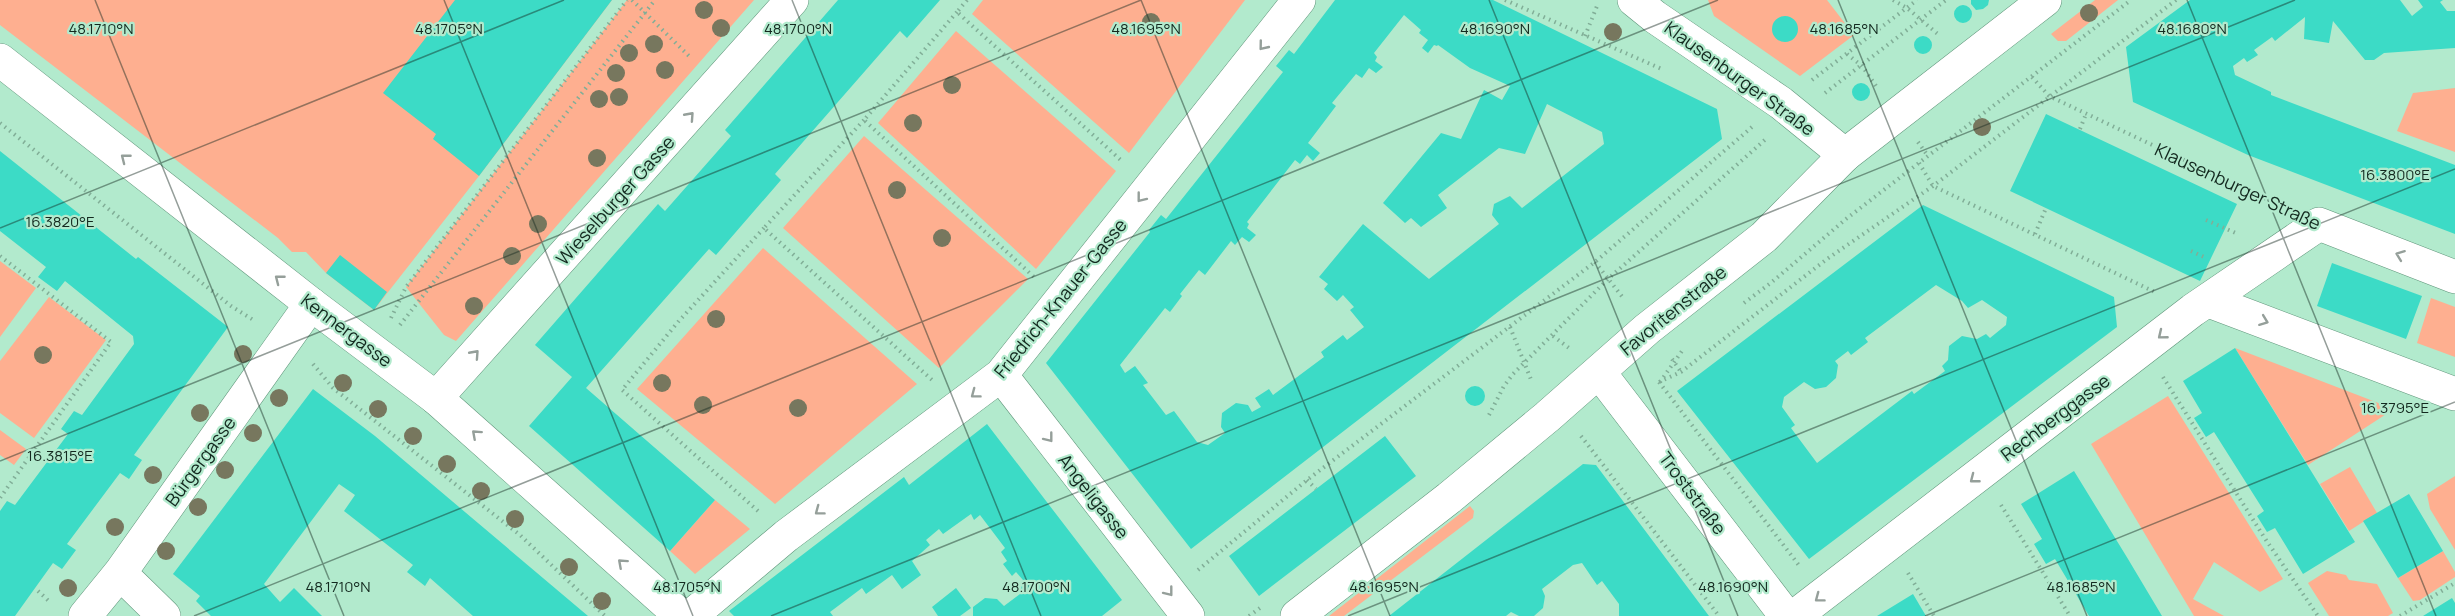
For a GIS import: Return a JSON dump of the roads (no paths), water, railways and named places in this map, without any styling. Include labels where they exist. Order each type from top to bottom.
[{"type":"street","name":"Wieselburger Gasse","points":[[436,398],[792,0]]},
{"type":"street","name":"Friedrich-Knauer-Gasse","points":[[691,616],[786,536],[1001,375],[1299,0]]},
{"type":"street","name":"Favoritenstraße","points":[[1297,616],[1449,498],[1599,372],[1647,328],[1764,237],[1845,155],[2045,0]]},
{"type":"street","name":"Klausenburger Straße","points":[[1651,6],[1845,155]]},
{"type":"street","name":"Kennergasse","points":[[0,60],[311,304],[436,398],[681,616]]},
{"type":"street","name":"Klausenburger Straße","points":[[2319,224],[2455,276]]},
{"type":"street","name":"Rechberggasse","points":[[1795,616],[2193,310],[2319,224]]},
{"type":"street","points":[[2209,301],[2455,394]]},
{"type":"street","name":"Bürgergasse","points":[[85,616],[297,348],[311,304]]},
{"type":"street","name":"Troststraße","points":[[1599,372],[1786,616]]},
{"type":"street","name":"Angeligasse","points":[[1001,375],[1182,609]]},
{"type":"street","points":[[120,573],[164,616]]}]
